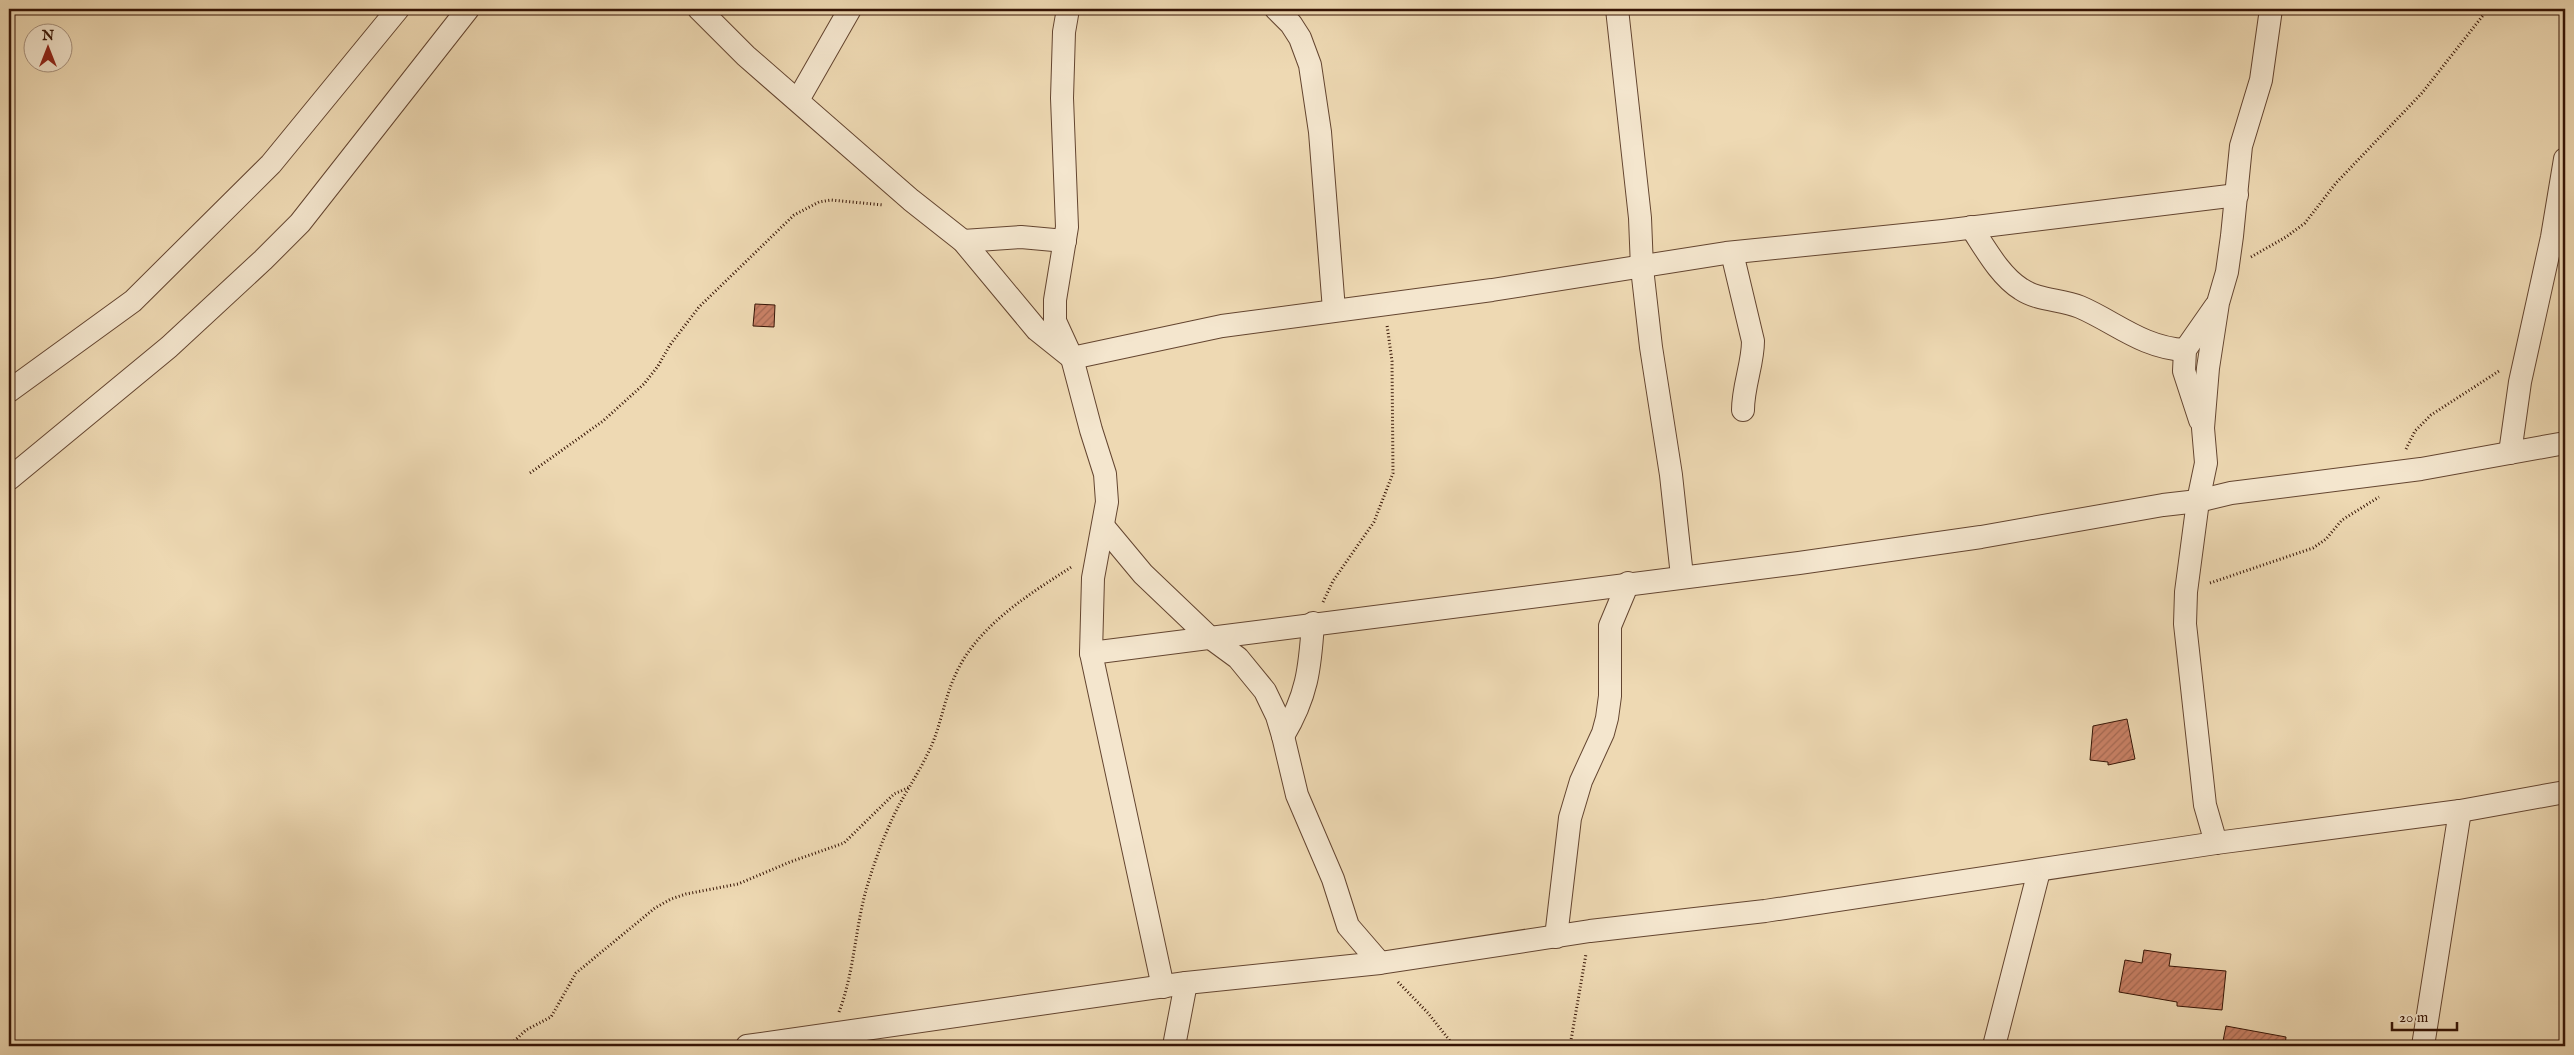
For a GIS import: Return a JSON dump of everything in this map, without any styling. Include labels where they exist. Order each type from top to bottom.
[{"type":"street","points":[[9,390],[133,302],[271,164],[398,9]]},
{"type":"street","points":[[9,479],[169,347],[300,223],[468,9]]},
{"type":"street","points":[[699,9],[746,56],[911,200],[963,241],[1037,330],[1072,358]]},
{"type":"street","points":[[798,100],[850,9]]},
{"type":"street","points":[[1068,9],[1064,32],[1062,98],[1067,200],[1065,241],[1055,300],[1056,320],[1072,358],[1090,430],[1105,474],[1107,502],[1100,549],[1093,578],[1090,652],[1163,988]]},
{"type":"street","points":[[1276,9],[1291,24],[1300,38],[1310,66],[1320,132],[1334,310]]},
{"type":"street","points":[[1617,9],[1640,218],[1642,268],[1651,347],[1672,484],[1682,576]]},
{"type":"street","points":[[2216,843],[2205,805],[2185,624],[2186,592],[2198,501],[2206,463],[2203,428],[2208,368],[2218,303],[2227,272],[2241,146],[2261,80],[2271,9]]},
{"type":"street","points":[[2510,452],[2525,356],[2552,237],[2565,159]]},
{"type":"street","points":[[1072,358],[1222,326],[1642,268],[1732,252],[1971,227],[2237,195]]},
{"type":"street","points":[[1971,227],[1988,252],[2020,289],[2039,298],[2080,307],[2135,336],[2185,350]]},
{"type":"street","points":[[963,241],[1021,237],[1065,241]]},
{"type":"street","points":[[1732,252],[1753,341],[1753,352],[1744,385],[1743,410]]},
{"type":"street","points":[[2203,428],[2184,371],[2185,350],[2218,303]]},
{"type":"street","points":[[1090,652],[1981,537],[2163,505],[2198,501],[2231,493],[2399,471],[2565,444]]},
{"type":"street","points":[[1103,526],[1143,574],[1208,636],[1238,658],[1264,691],[1277,716],[1297,795],[1332,879],[1348,926],[1380,963]]},
{"type":"street","points":[[1556,937],[1570,818],[1581,781],[1603,733],[1607,718],[1610,696],[1610,626],[1628,583]]},
{"type":"street","points":[[1283,736],[1301,705],[1308,681],[1313,623]]},
{"type":"street","points":[[747,1046],[830,1036],[1163,988],[1186,983],[1380,963],[1590,931],[1765,911],[2216,843],[2460,811],[2565,792]]},
{"type":"street","points":[[2423,1046],[2460,811]]},
{"type":"street","points":[[1994,1046],[2039,871]]},
{"type":"street","points":[[1174,1046],[1186,983]]},
{"type":"path","points":[[2227,272],[2286,237],[2305,223],[2336,183],[2422,93],[2488,9]]},
{"type":"path","points":[[530,473],[603,421],[644,384],[658,366],[670,345],[699,307],[794,215],[819,202],[831,200],[884,205]]},
{"type":"path","points":[[1313,623],[1333,581],[1374,522],[1393,473],[1392,361],[1384,304]]},
{"type":"path","points":[[2186,592],[2313,548],[2326,538],[2342,520],[2379,497],[2399,471],[2406,449],[2415,431],[2424,421],[2445,405],[2525,356]]},
{"type":"path","points":[[830,1036],[846,994],[858,923],[874,864],[897,809],[934,742],[954,676],[974,645],[998,619],[1024,598],[1100,549]]},
{"type":"path","points":[[510,1046],[526,1030],[551,1017],[576,973],[656,908],[671,899],[686,894],[738,884],[790,862],[844,843],[894,794],[910,787]]},
{"type":"path","points":[[1570,1046],[1590,931]]},
{"type":"path","points":[[1380,963],[1428,1013],[1454,1046]]},
{"type":"building","points":[[755,304],[775,305],[774,327],[753,326]]},
{"type":"building","points":[[2127,719],[2135,759],[2108,765],[2108,762],[2090,760],[2093,726]]},
{"type":"building","points":[[2144,950],[2171,954],[2169,966],[2226,971],[2222,1010],[2177,1006],[2177,1002],[2119,992],[2125,960],[2142,963]]},
{"type":"building","points":[[2226,1026],[2286,1037],[2285,1046],[2222,1046]]}]
